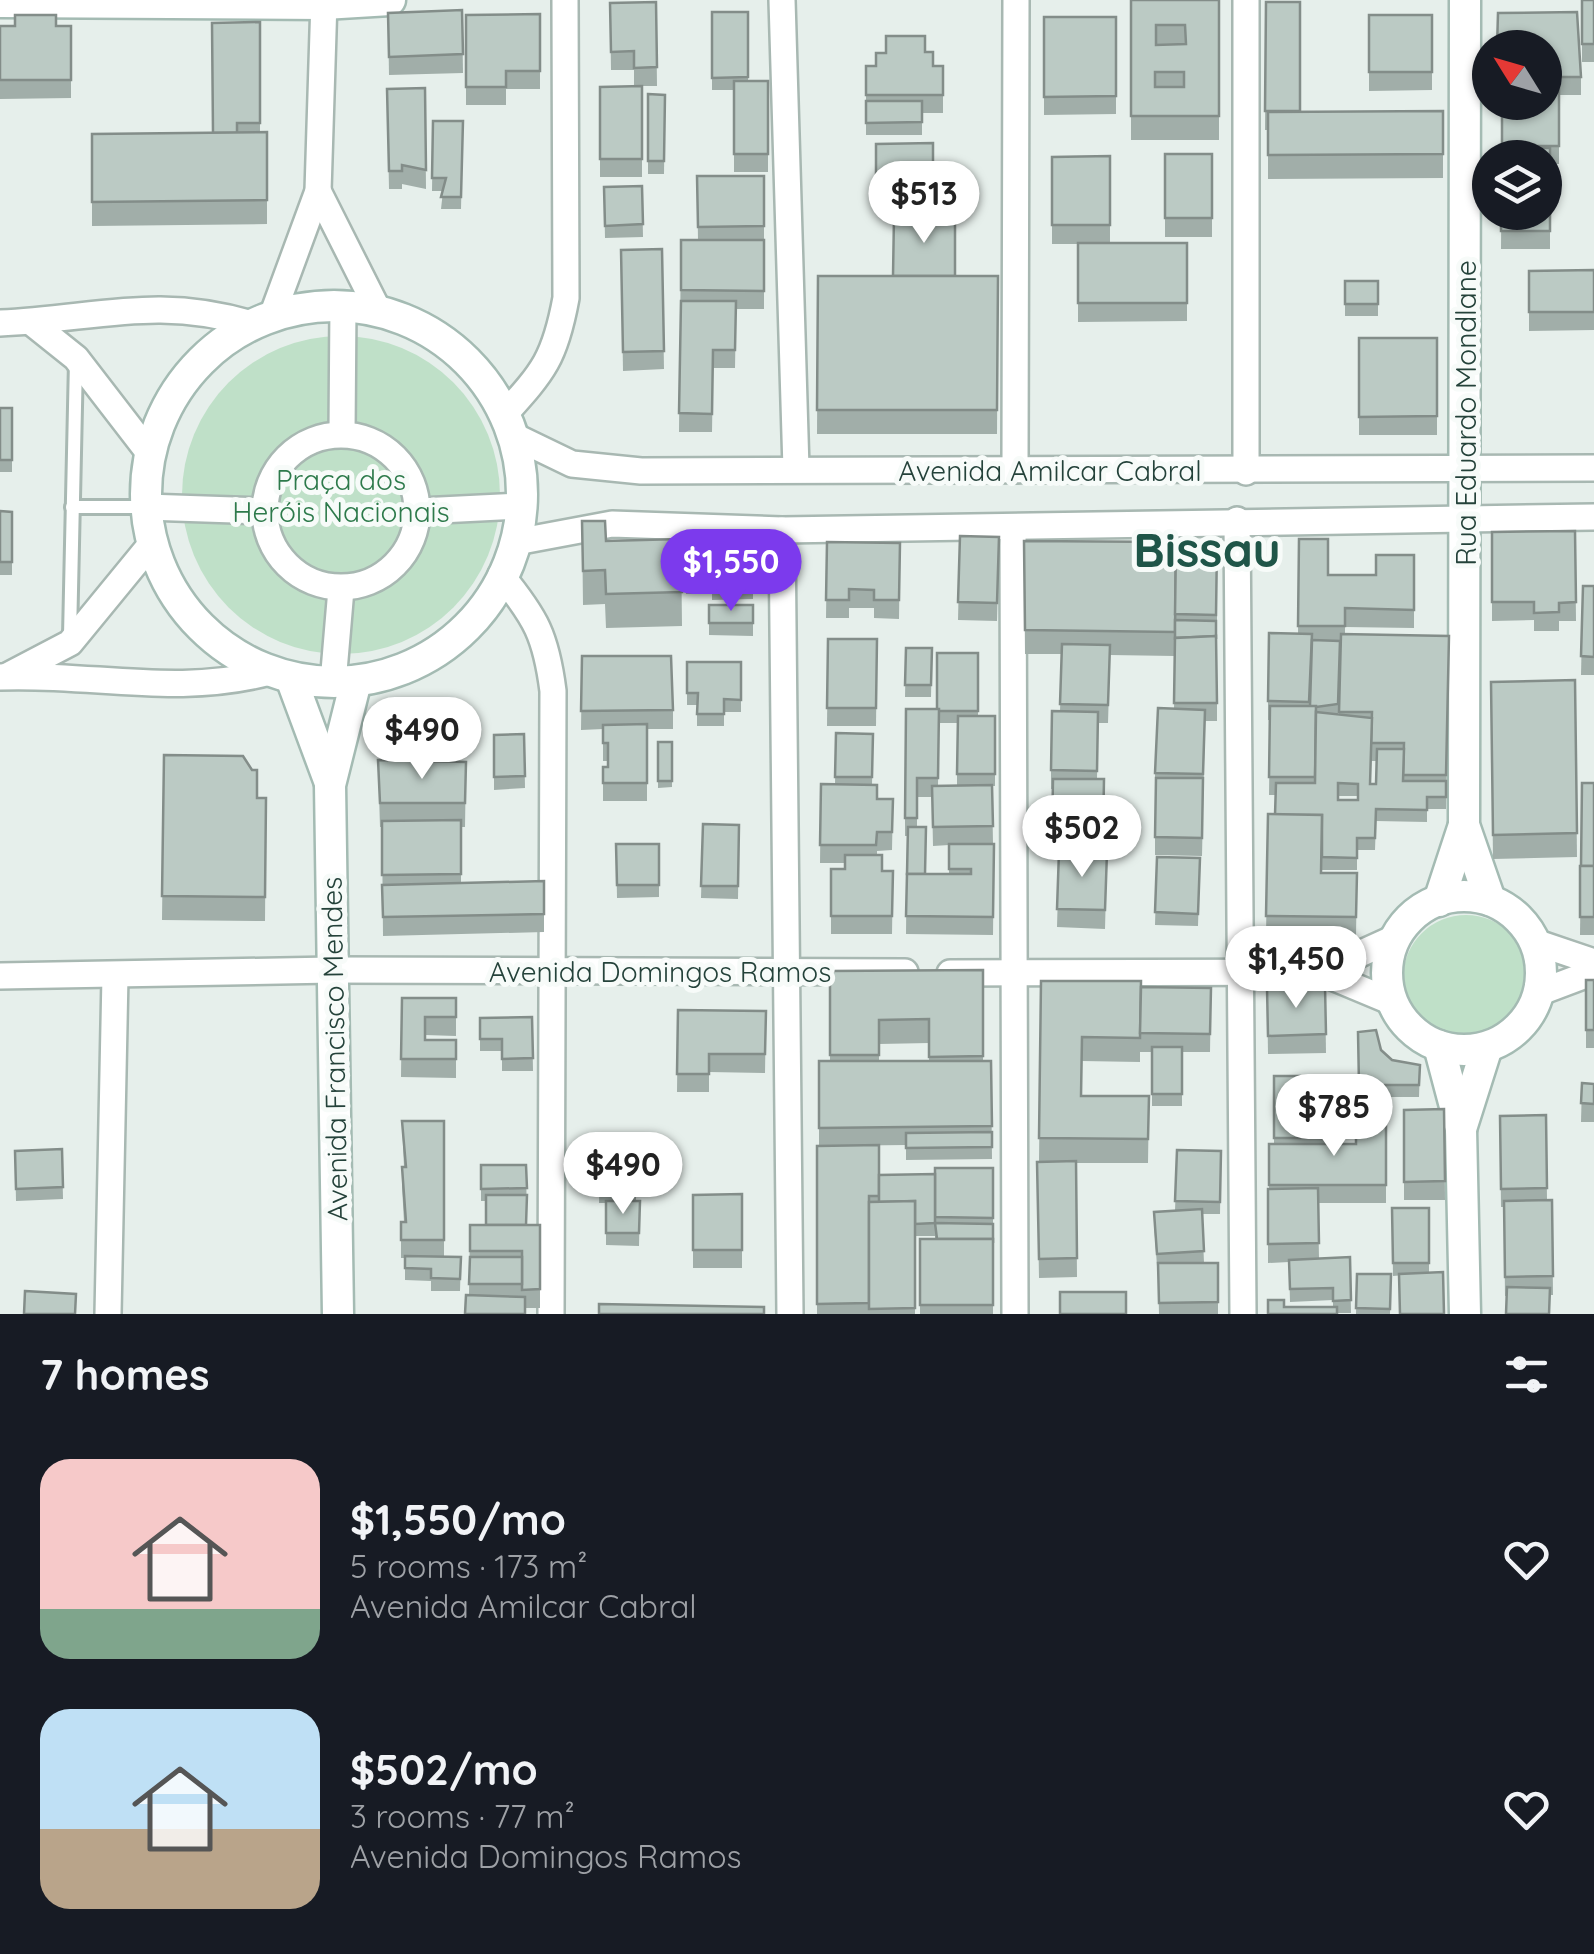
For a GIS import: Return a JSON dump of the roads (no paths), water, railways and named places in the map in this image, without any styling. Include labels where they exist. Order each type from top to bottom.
[{"type":"street","points":[[0,2],[390,0]]},
{"type":"street","points":[[509,425],[557,346],[566,298],[565,0]]},
{"type":"street","points":[[782,0],[796,469]]},
{"type":"street","points":[[1015,470],[1016,0]]},
{"type":"street","points":[[1246,0],[1246,472]]},
{"type":"street","name":"Rua Eduardo Mondlane","points":[[1439,900],[1464,825],[1465,0]]},
{"type":"street","points":[[262,320],[318,191],[324,2]]},
{"type":"street","points":[[318,191],[378,310]]},
{"type":"street","points":[[342,305],[342,432]]},
{"type":"street","points":[[4,676],[166,684],[280,675],[344,682],[410,666],[457,636],[493,594],[516,542],[522,506],[509,425],[493,392],[462,355],[424,327],[378,310],[342,305],[307,307],[262,320],[222,342],[176,392],[150,454],[146,508],[152,544],[168,586],[195,623],[230,652],[280,675],[330,785]]},
{"type":"street","points":[[0,324],[115,309],[169,307],[262,320]]},
{"type":"street","points":[[31,322],[76,358],[150,454]]},
{"type":"street","name":"Avenida Amilcar Cabral","points":[[509,425],[572,464],[641,470],[1246,472],[1594,468]]},
{"type":"street","points":[[342,432],[381,443],[400,462],[409,472],[420,511],[409,550],[380,579],[341,589],[302,578],[274,550],[264,511],[274,472],[303,443],[342,432]]},
{"type":"street","points":[[420,511],[522,506]]},
{"type":"street","points":[[146,508],[264,511]]},
{"type":"street","name":"Avenida Amilcar Cabral","points":[[516,542],[612,524],[782,530],[1594,517]]},
{"type":"street","points":[[1238,520],[1242,1314]]},
{"type":"street","points":[[1013,527],[1015,1314]]},
{"type":"street","points":[[782,530],[790,1314]]},
{"type":"street","points":[[4,676],[70,643],[152,544]]},
{"type":"street","points":[[502,575],[536,618],[547,644],[553,691],[551,1314]]},
{"type":"street","points":[[330,785],[344,682],[341,589]]},
{"type":"street","name":"Avenida Francisco Mendes","points":[[330,785],[338,1314]]},
{"type":"street","name":"Rua Eduardo Mondlane","points":[[1464,825],[1490,900]]},
{"type":"street","points":[[1460,896],[1490,900],[1517,916],[1535,942],[1541,972],[1538,994],[1519,1027],[1487,1046],[1458,1050],[1439,1046],[1411,1029],[1392,1002],[1388,960],[1396,937],[1407,921],[1439,900],[1460,896]]},
{"type":"street","name":"Avenida Domingos Ramos","points":[[1320,972],[1396,937]]},
{"type":"street","points":[[1535,942],[1594,962]]},
{"type":"street","name":"Avenida Domingos Ramos","points":[[0,976],[784,968],[1014,975],[1320,972],[1392,1002]]},
{"type":"street","points":[[1538,994],[1594,972]]},
{"type":"street","points":[[108,1314],[115,976]]},
{"type":"street","points":[[1439,1046],[1461,1129],[1465,1314]]},
{"type":"street","points":[[1461,1129],[1487,1046]]},
{"type":"lane","points":[[70,643],[76,358]]},
{"type":"lane","points":[[72,508],[146,508]]},
{"type":"district","name":"Bissau","points":[[1207,549]]},
{"type":"park label","name":"Praça dos Heróis Nacionais","points":[[341,495]]}]
